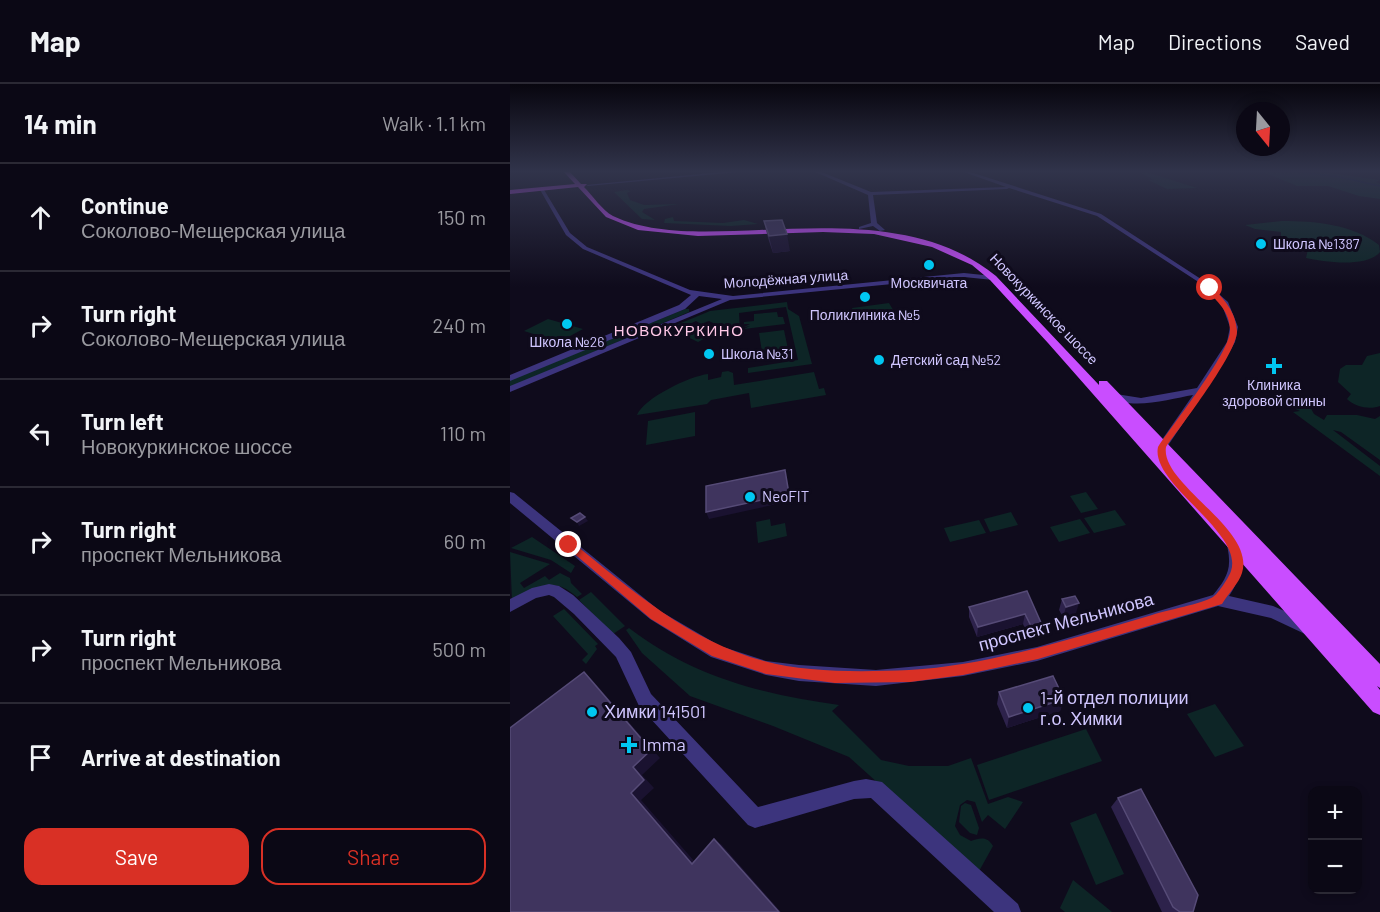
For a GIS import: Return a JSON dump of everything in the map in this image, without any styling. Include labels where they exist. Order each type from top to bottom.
[{"type":"main road","name":"Новокуркинское шоссе","points":[[607,211],[620,222],[649,230],[722,232],[878,227],[942,243],[968,253],[990,266],[1012,286],[1162,447],[1281,584],[1314,632],[1380,705]]},
{"type":"main road","name":"Новокуркинское шоссе","points":[[823,229],[909,238],[947,249],[975,263],[993,278],[1232,542],[1281,584],[1380,678]]},
{"type":"street","name":"Молодёжная улица","points":[[553,210],[568,234],[581,245],[623,265],[696,294],[733,298],[964,275],[993,278]]},
{"type":"street","points":[[874,210],[878,227]]},
{"type":"street","points":[[1080,210],[1105,218],[1197,278],[1221,298],[1232,322],[1232,342],[1162,447],[1162,459],[1169,471]]},
{"type":"street","points":[[964,275],[976,271],[975,263]]},
{"type":"street","points":[[682,307],[696,294]]},
{"type":"street","points":[[510,389],[695,311],[733,298]]},
{"type":"street","points":[[510,378],[682,307],[694,306],[695,311]]},
{"type":"street","points":[[1116,397],[1141,401],[1199,391]]},
{"type":"street","points":[[1144,444],[1153,448],[1162,447]]},
{"type":"street","name":"проспект Мельникова","points":[[510,496],[655,615],[716,652],[766,668],[799,674],[876,678],[963,669],[1038,654],[1218,600],[1273,612],[1314,632]]},
{"type":"street","points":[[1218,600],[1237,572],[1237,560],[1232,542]]},
{"type":"street","points":[[510,606],[536,593],[550,590],[555,590],[567,598],[624,655],[638,691],[645,700],[755,818],[860,789],[875,789],[1010,912]]},
{"type":"green space","points":[[632,210],[644,210],[642,212],[655,220],[642,219]]},
{"type":"green space","points":[[673,217],[674,221],[723,223],[744,220],[758,224],[731,226],[664,223],[665,219]]},
{"type":"green space","points":[[1282,221],[1320,223],[1345,228],[1369,238],[1379,245],[1380,252],[1374,257],[1356,262],[1306,258],[1308,249],[1290,243],[1281,236],[1281,232],[1255,229],[1245,225]]},
{"type":"green space","points":[[787,302],[788,309],[799,316],[812,364],[748,373],[748,368],[798,360],[786,307],[739,313],[740,330],[720,333],[713,330],[720,326],[717,324],[709,328],[715,324],[709,321],[701,324],[696,321],[681,328],[691,335],[705,328],[715,333],[698,342],[669,328],[710,311]]},
{"type":"green space","points":[[889,303],[896,315],[858,321],[852,308]]},
{"type":"green space","points":[[689,309],[689,312],[510,387],[510,380]]},
{"type":"green space","points":[[777,312],[778,317],[783,317],[785,324],[744,329],[750,324],[744,324],[744,322],[754,321],[754,314]]},
{"type":"green space","points":[[548,319],[583,329],[559,342],[524,331]]},
{"type":"green space","points":[[784,330],[789,354],[763,358],[759,333]]},
{"type":"green space","points":[[1380,353],[1380,406],[1367,408],[1358,406],[1347,399],[1351,394],[1338,382],[1340,369],[1346,365],[1362,365],[1367,356]]},
{"type":"green space","points":[[722,372],[733,373],[734,385],[814,372],[819,389],[824,388],[826,395],[751,408],[749,393],[711,400],[707,404],[637,415],[641,408],[658,395],[679,383],[708,374],[708,380],[721,377]]},
{"type":"green space","points":[[1284,401],[1309,405],[1314,414],[1324,420],[1327,415],[1357,415],[1375,419],[1380,416],[1380,460],[1341,432],[1333,430],[1380,466],[1380,476],[1293,412],[1300,411],[1283,403]]},
{"type":"green space","points":[[695,412],[695,436],[646,445],[648,421]]},
{"type":"green space","points":[[1086,492],[1098,509],[1081,513],[1070,496]]},
{"type":"green space","points":[[1115,510],[1126,525],[1094,533],[1084,518]]},
{"type":"green space","points":[[1011,512],[1018,525],[990,532],[984,519]]},
{"type":"green space","points":[[770,519],[771,526],[785,523],[787,536],[758,543],[756,522]]},
{"type":"green space","points":[[1080,519],[1090,533],[1059,542],[1050,527]]},
{"type":"green space","points":[[979,520],[986,533],[950,542],[944,528]]},
{"type":"green space","points":[[532,537],[575,566],[571,573],[551,560],[511,548]]},
{"type":"green space","points":[[510,552],[550,564],[520,583],[524,588],[545,576],[549,580],[560,573],[570,578],[571,583],[582,594],[577,597],[560,586],[552,585],[538,588],[512,601]]},
{"type":"green space","points":[[591,592],[625,626],[613,634],[579,600]]},
{"type":"green space","points":[[564,609],[598,644],[586,664],[582,660],[588,654],[553,616]]},
{"type":"green space","points":[[629,628],[677,659],[729,681],[783,696],[839,705],[832,711],[881,760],[909,766],[948,766],[971,758],[988,804],[1008,797],[1023,802],[1005,829],[988,815],[982,822],[975,802],[967,800],[960,805],[955,826],[960,835],[971,841],[986,839],[993,846],[978,873],[849,757],[690,696],[642,653],[626,630]]},
{"type":"green space","points":[[1215,704],[1244,746],[1215,757],[1187,714]]},
{"type":"green space","points":[[1086,729],[1102,761],[989,800],[977,765]]},
{"type":"green space","points":[[965,803],[971,805],[979,828],[977,835],[970,833],[959,822],[961,806]]},
{"type":"green space","points":[[1096,813],[1124,874],[1096,885],[1070,823]]},
{"type":"green space","points":[[1073,880],[1112,912],[1065,912],[1060,908]]},
{"type":"building","points":[[782,220],[787,234],[769,236],[764,221]]},
{"type":"building","name":"NeoFIT","points":[[785,470],[789,494],[706,512],[706,486]]},
{"type":"building","points":[[580,513],[585,517],[577,522],[571,518]]},
{"type":"building","points":[[1027,591],[1042,625],[1032,628],[1025,614],[978,627],[969,607]]},
{"type":"building","points":[[1075,596],[1079,603],[1066,607],[1062,599]]},
{"type":"building","points":[[584,672],[651,750],[633,767],[644,780],[631,793],[692,864],[714,839],[779,912],[510,912],[510,728]]},
{"type":"building","points":[[1053,676],[1064,699],[1009,717],[999,692]]},
{"type":"building","points":[[1141,789],[1198,895],[1193,912],[1180,912],[1173,907],[1118,798]]},
{"type":"place","name":"Школа №1387","points":[[1261,244]]},
{"type":"place","name":"Москвичата","points":[[929,265]]},
{"type":"place","name":"Поликлиника №5","points":[[865,297]]},
{"type":"place","name":"Школа №26","points":[[567,324]]},
{"type":"place","name":"Школа №31","points":[[709,354]]},
{"type":"place","name":"Детский сад №52","points":[[879,360]]},
{"type":"place","name":"Клиника здоровой спины","points":[[1274,366]]},
{"type":"place","name":"NeoFIT","points":[[750,497]]},
{"type":"place","name":"1-й отдел полиции г.о. Химки","points":[[1028,708]]},
{"type":"place","name":"Химки 141501","points":[[592,712]]},
{"type":"place","name":"Imma","points":[[629,745]]},
{"type":"district","name":"НОВОКУРКИНО","points":[[679,331]]},
{"type":"route","points":[[569,545],[655,615],[716,652],[766,668],[799,674],[876,678],[963,669],[1038,654],[1218,600],[1237,572],[1237,560],[1232,542],[1169,471],[1161,452],[1162,447],[1232,342],[1234,327],[1231,317],[1221,298],[1210,288]]}]
